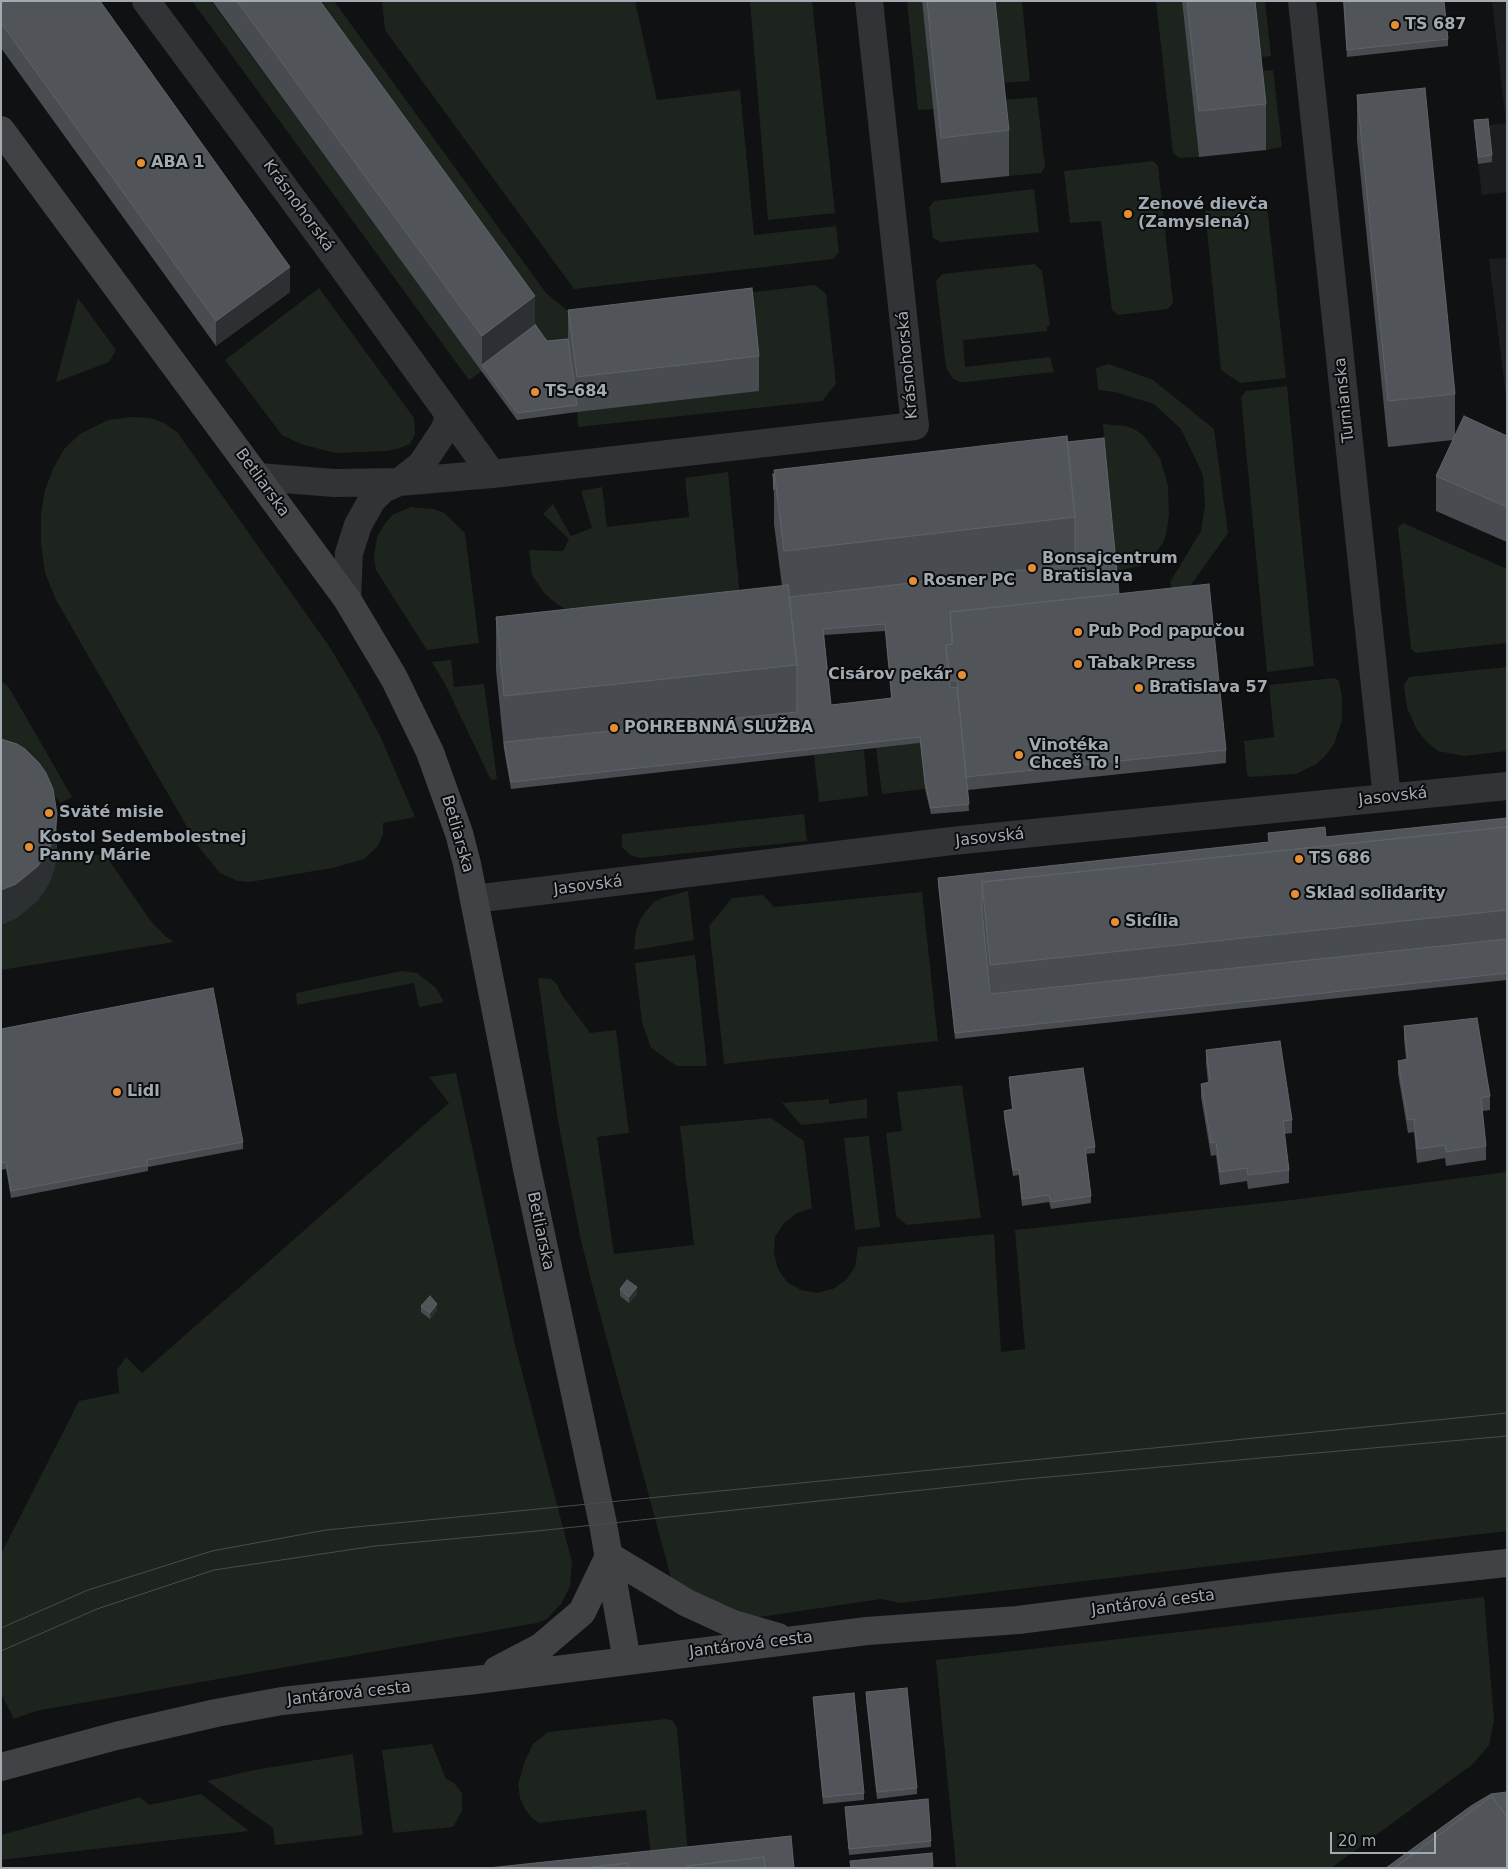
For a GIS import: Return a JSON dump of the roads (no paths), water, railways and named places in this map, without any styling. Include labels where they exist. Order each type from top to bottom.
[{"type":"street","name":"Krásnohorská","points":[[146,1],[326,244],[492,474]]},
{"type":"street","name":"Krásnohorská","points":[[258,477],[334,483],[399,482],[492,474],[915,426],[869,1]]},
{"type":"street","name":"Turnianska","points":[[1302,1],[1388,798]]},
{"type":"street","name":"Betliarska","points":[[1,130],[347,599],[394,678],[430,752],[459,833],[474,900],[527,1169],[609,1556],[627,1661]]},
{"type":"street","name":"Krásnohorská","points":[[347,599],[349,554],[358,525],[372,500],[383,489],[399,482],[421,465],[443,432],[448,420],[447,412]]},
{"type":"street","name":"Jasovská","points":[[474,900],[952,841],[1507,786]]},
{"type":"street","points":[[476,1680],[513,1663],[541,1647],[582,1612],[609,1556],[694,1606],[733,1624],[788,1640]]},
{"type":"street","name":"Jantárová cesta","points":[[1,1766],[116,1736],[244,1707],[282,1701],[476,1680],[867,1631],[1018,1620],[1256,1590],[1507,1563]]},
{"type":"tram line","points":[[1,1628],[88,1590],[212,1551],[326,1530],[1507,1413]]},
{"type":"tram line","points":[[1,1651],[97,1609],[214,1570],[375,1546],[537,1531],[1026,1479],[1507,1436]]},
{"type":"place","name":"TS 687","points":[[1395,25]]},
{"type":"place","name":"ABA 1","points":[[141,163]]},
{"type":"place","name":"Zenové dievča (Zamyslená)","points":[[1128,214]]},
{"type":"place","name":"TS-684","points":[[535,392]]},
{"type":"place","name":"Bonsajcentrum Bratislava","points":[[1032,568]]},
{"type":"place","name":"Rosner PC","points":[[913,581]]},
{"type":"place","name":"Pub Pod papučou","points":[[1078,632]]},
{"type":"place","name":"Tabak Press","points":[[1078,664]]},
{"type":"place","name":"Cisárov pekár","points":[[962,675]]},
{"type":"place","name":"Bratislava 57","points":[[1139,688]]},
{"type":"place","name":"POHREBNNÁ SLUŽBA","points":[[614,728]]},
{"type":"place","name":"Vinotéka Chceš To !","points":[[1019,755]]},
{"type":"place","name":"Sväté misie","points":[[49,813]]},
{"type":"place","name":"Kostol Sedembolestnej Panny Márie","points":[[29,847]]},
{"type":"place","name":"TS 686","points":[[1299,859]]},
{"type":"place","name":"Sklad solidarity","points":[[1295,894]]},
{"type":"place","name":"Sicília","points":[[1115,922]]},
{"type":"place","name":"Lidl","points":[[117,1092]]}]
